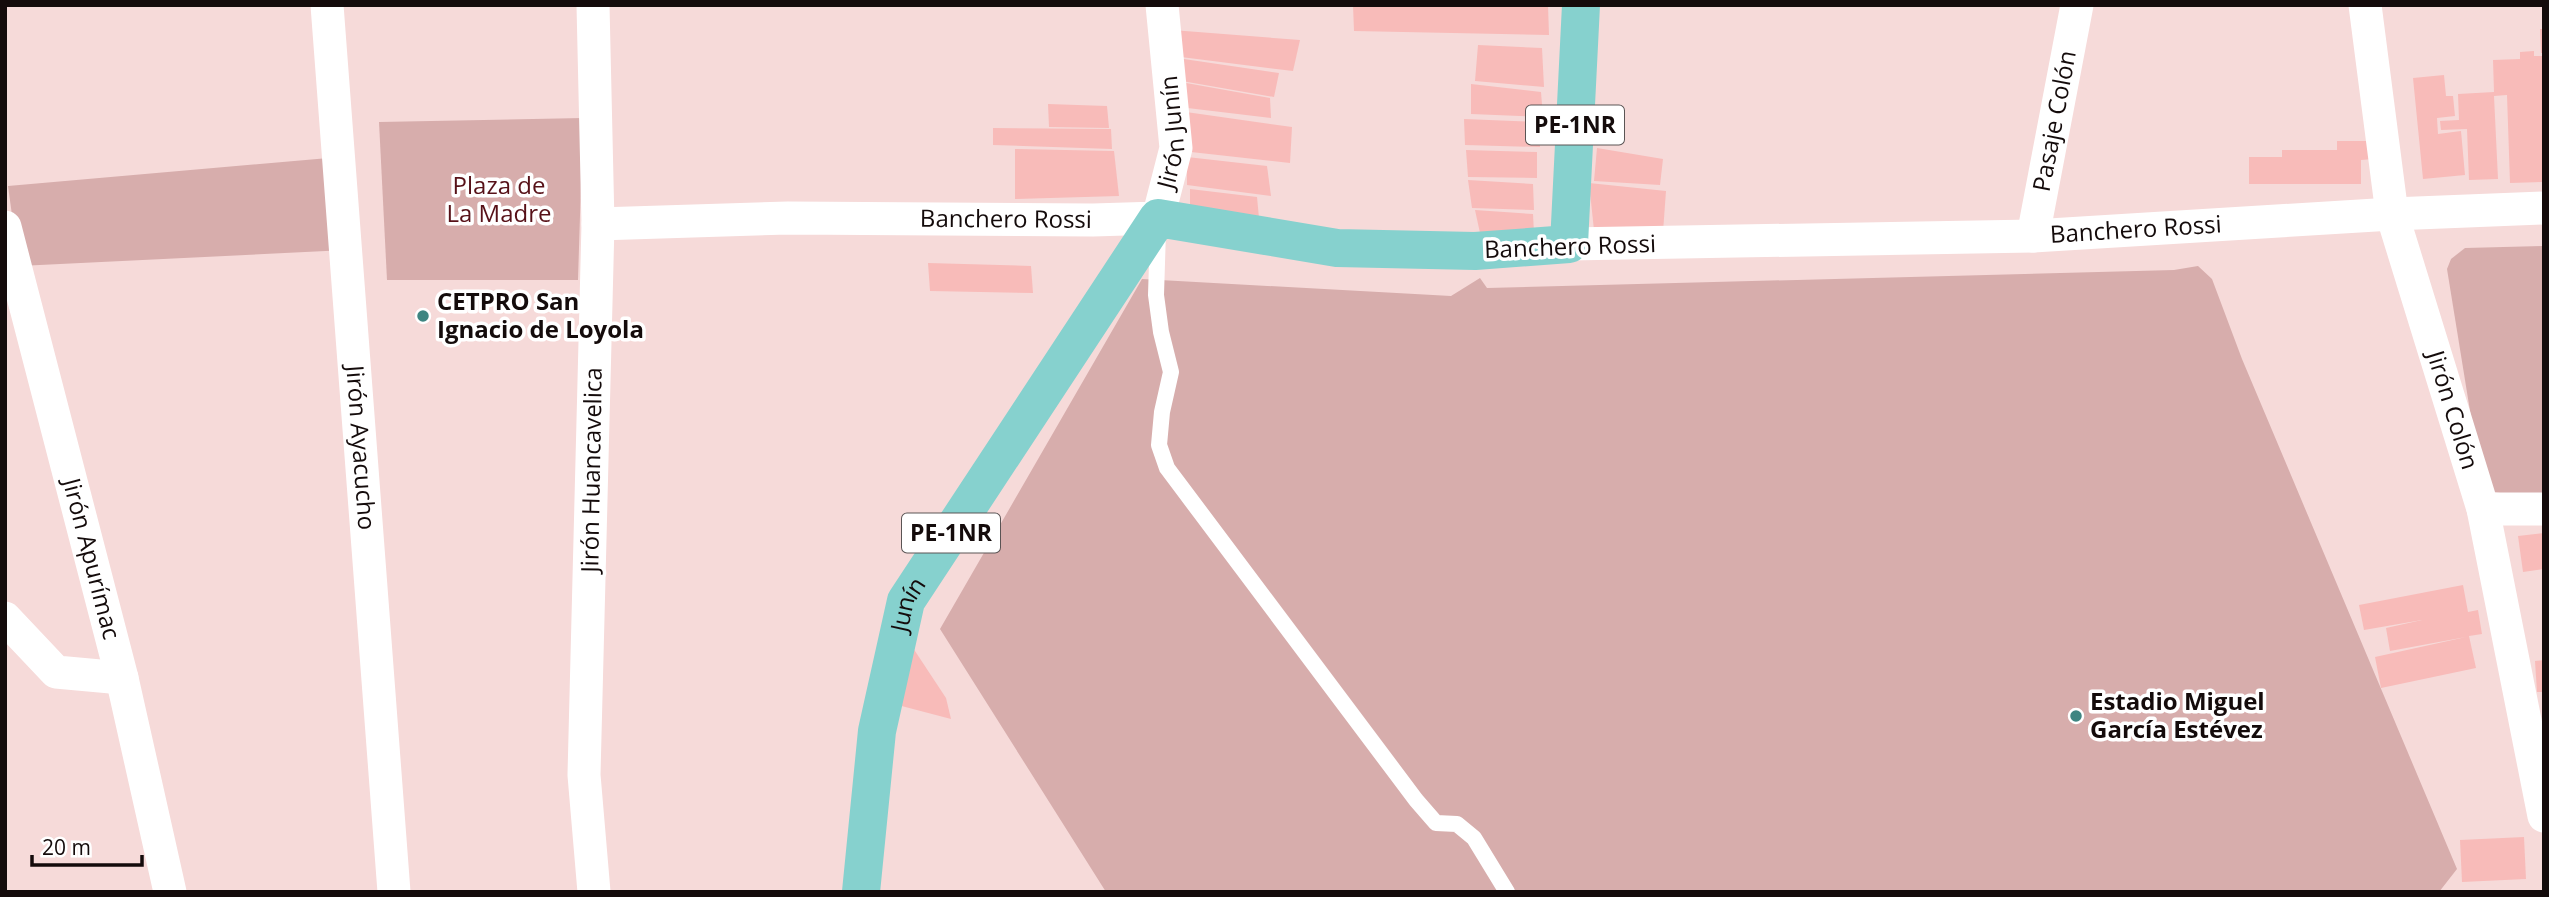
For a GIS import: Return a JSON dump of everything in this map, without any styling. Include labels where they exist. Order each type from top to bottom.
[{"type":"main road","name":"PE-1NR","points":[[1569,244],[1581,5]]},
{"type":"main road","name":"Banchero Rossi","points":[[1158,218],[1337,248],[1475,251],[1569,244]]},
{"type":"main road","name":"Junín","points":[[861,892],[877,730],[906,601],[1158,218]]},
{"type":"street","name":"Jirón Ayacucho","points":[[327,5],[394,892]]},
{"type":"street","name":"Jirón Huancavelica","points":[[593,5],[598,224],[584,775],[594,892]]},
{"type":"street","name":"Jirón Junín","points":[[1158,218],[1176,148],[1162,5]]},
{"type":"street","name":"Pasaje Colón","points":[[2033,236],[2077,5]]},
{"type":"street","name":"Jirón Colón","points":[[2365,5],[2392,214],[2483,509],[2544,816]]},
{"type":"street","name":"Banchero Rossi","points":[[1569,244],[2033,236],[2392,214],[2544,208]]},
{"type":"street","name":"Banchero Rossi","points":[[598,224],[788,218],[1158,218]]},
{"type":"street","name":"Jirón Apurímac","points":[[5,227],[122,678],[170,892]]},
{"type":"street","points":[[2483,509],[2544,509]]},
{"type":"street","points":[[5,618],[56,672],[122,678]]},
{"type":"lane","points":[[1158,218],[1156,295],[1171,372],[1162,412],[1159,445],[1167,468],[1416,800],[1436,823],[1458,824],[1474,838],[1507,892]]},
{"type":"green space","name":"Plaza de La Madre","points":[[583,118],[578,280],[387,280],[379,122]]},
{"type":"green space","points":[[340,157],[346,250],[19,266],[8,186]]},
{"type":"green space","points":[[2544,246],[2544,498],[2483,491],[2447,269],[2451,259],[2465,248]]},
{"type":"green space","points":[[2198,266],[2212,279],[2242,359],[2457,869],[2439,892],[1106,892],[940,629],[1142,279],[1451,296],[1480,278],[1487,288],[2174,270]]},
{"type":"building","points":[[1353,5],[1548,5],[1549,35],[1354,31]]},
{"type":"building","points":[[2540,29],[2544,29],[2544,53],[2541,53]]},
{"type":"building","points":[[1172,30],[1300,40],[1293,71],[1173,56]]},
{"type":"building","points":[[1478,45],[1542,48],[1544,87],[1475,81]]},
{"type":"building","points":[[2534,51],[2534,56],[2544,56],[2544,182],[2510,183],[2507,95],[2494,96],[2498,179],[2469,180],[2467,129],[2441,130],[2440,121],[2459,120],[2458,94],[2494,92],[2493,60],[2520,59],[2520,52]]},
{"type":"building","points":[[1177,58],[1279,73],[1274,97],[1176,80]]},
{"type":"building","points":[[2444,75],[2446,96],[2453,96],[2455,116],[2437,118],[2438,134],[2461,131],[2465,175],[2423,179],[2413,78]]},
{"type":"building","points":[[1175,81],[1270,98],[1271,118],[1179,107]]},
{"type":"building","points":[[1471,84],[1541,92],[1543,117],[1471,114]]},
{"type":"building","points":[[1048,104],[1107,106],[1109,128],[1049,127]]},
{"type":"building","points":[[1179,111],[1292,127],[1290,163],[1182,151]]},
{"type":"building","points":[[1464,119],[1538,122],[1540,147],[1465,145]]},
{"type":"building","points":[[993,128],[1111,129],[1112,149],[993,145]]},
{"type":"building","points":[[2337,141],[2373,141],[2373,159],[2361,160],[2361,184],[2249,184],[2249,157],[2282,157],[2282,150],[2337,150]]},
{"type":"building","points":[[1597,148],[1663,159],[1660,185],[1594,181]]},
{"type":"building","points":[[1015,149],[1114,151],[1119,196],[1015,199]]},
{"type":"building","points":[[1466,150],[1537,152],[1537,178],[1468,177]]},
{"type":"building","points":[[1187,157],[1267,166],[1271,196],[1187,185]]},
{"type":"building","points":[[1468,180],[1533,184],[1534,210],[1472,208]]},
{"type":"building","points":[[1589,183],[1666,191],[1663,232],[1594,230]]},
{"type":"building","points":[[1190,189],[1257,197],[1259,218],[1190,210]]},
{"type":"building","points":[[1475,210],[1533,214],[1534,233],[1480,233]]},
{"type":"building","points":[[928,263],[1031,266],[1033,293],[930,291]]},
{"type":"building","points":[[2544,533],[2544,569],[2523,572],[2518,536]]},
{"type":"building","points":[[2463,585],[2468,612],[2478,610],[2482,634],[2469,636],[2476,668],[2381,688],[2375,657],[2466,637],[2390,651],[2386,628],[2422,620],[2364,630],[2359,605]]},
{"type":"building","points":[[913,648],[946,698],[951,719],[894,704]]},
{"type":"building","points":[[2544,660],[2544,692],[2537,692],[2535,661]]},
{"type":"building","points":[[2524,837],[2526,879],[2462,882],[2460,840]]},
{"type":"place","name":"CETPRO San Ignacio de Loyola","points":[[423,316]]},
{"type":"place","name":"Estadio Miguel García Estévez","points":[[2076,716]]}]
